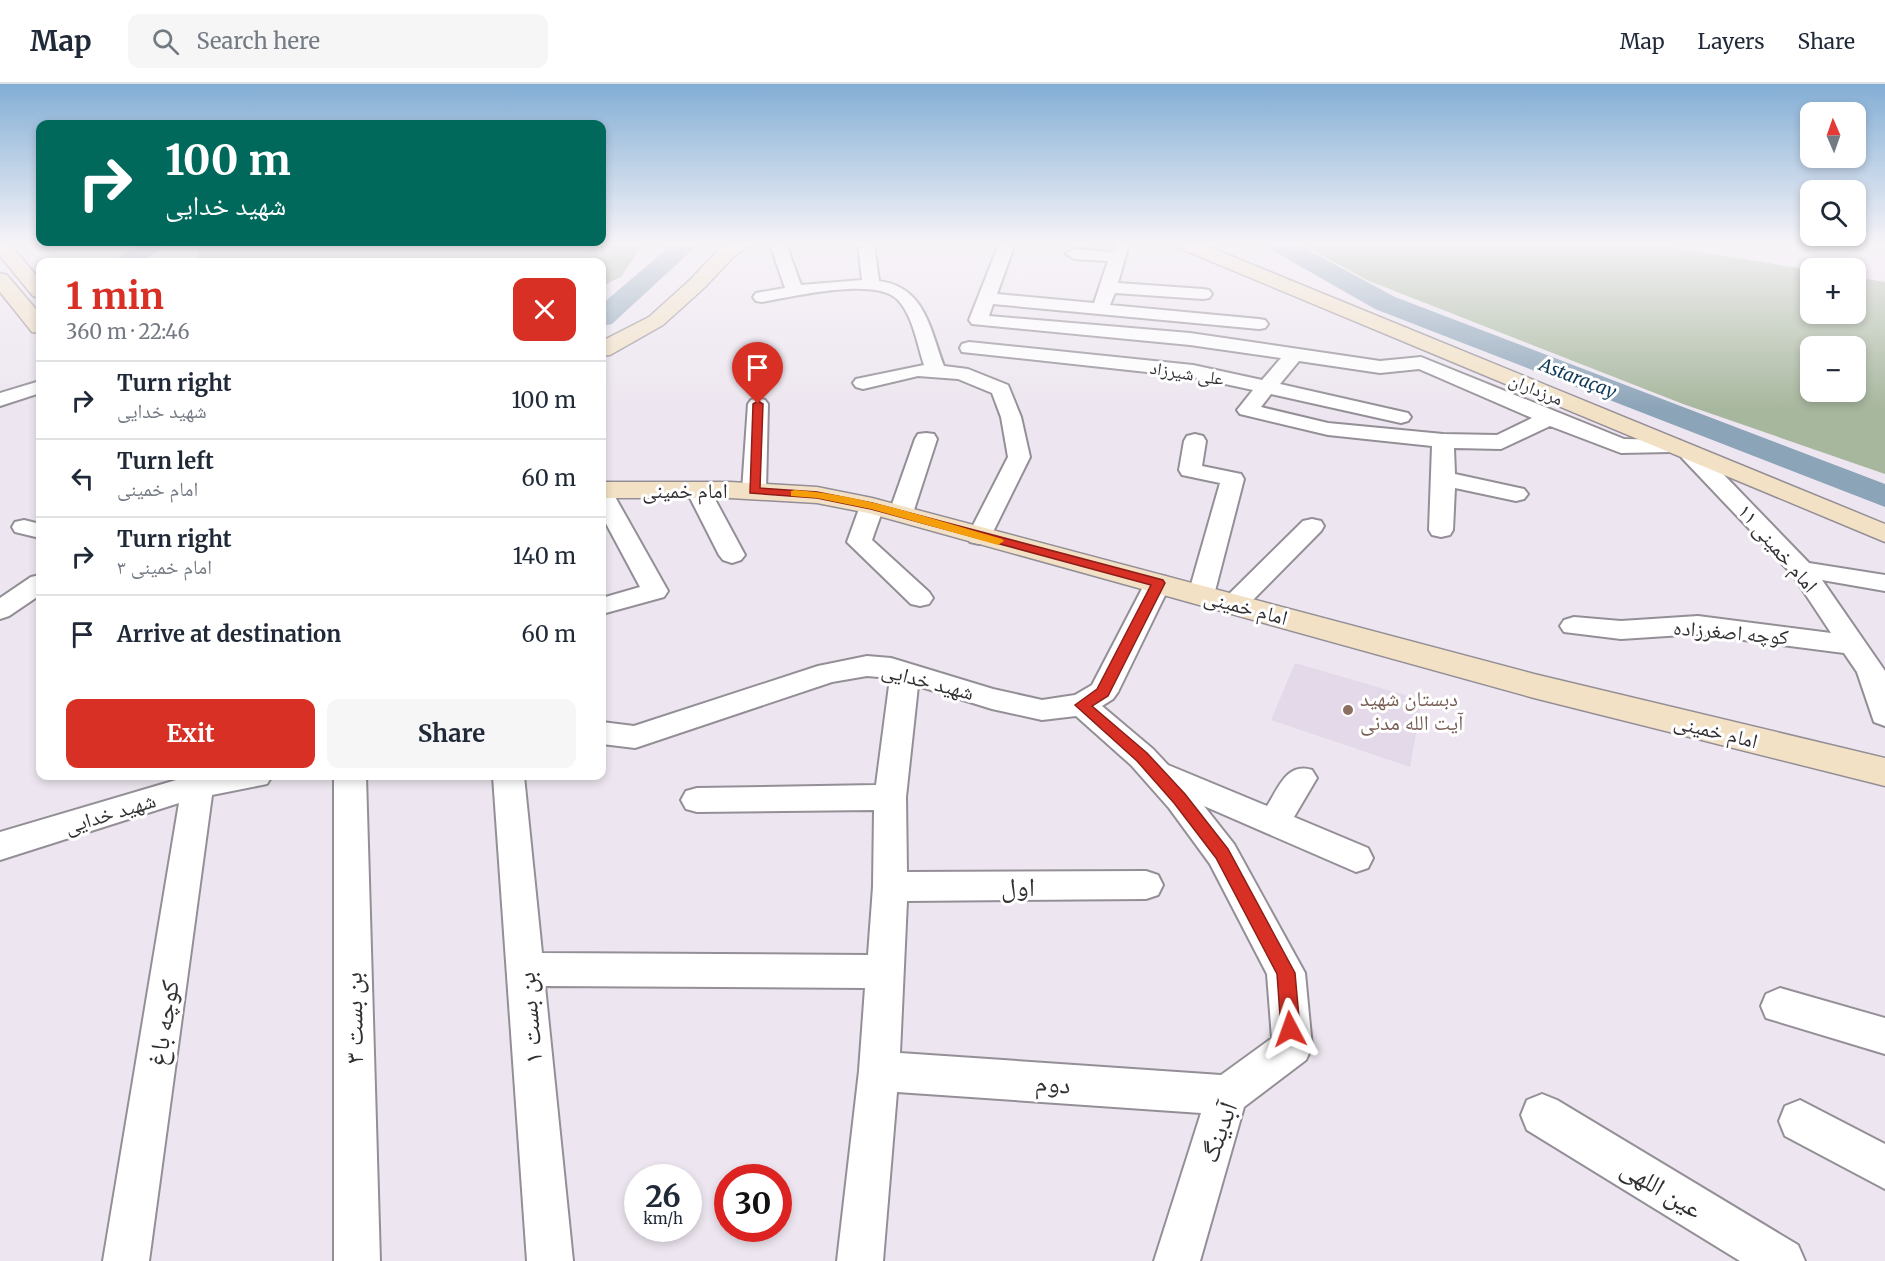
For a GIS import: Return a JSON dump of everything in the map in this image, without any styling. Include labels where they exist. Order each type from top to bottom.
[{"type":"street","points":[[17,299],[36,322]]},
{"type":"street","points":[[606,348],[656,321],[680,299]]},
{"type":"street","points":[[905,299],[911,307],[936,371]]},
{"type":"street","points":[[961,373],[985,299]]},
{"type":"street","points":[[1055,299],[1101,309],[1259,324]]},
{"type":"street","points":[[1101,309],[1104,299]]},
{"type":"street","name":"مرزداران","points":[[1319,299],[1885,534]]},
{"type":"street","points":[[1190,339],[1199,318]]},
{"type":"street","points":[[978,320],[1190,339],[1380,367],[1421,363],[1621,446],[1681,449]]},
{"type":"street","name":"علی شیرزاد","points":[[969,348],[1193,371],[1401,417]]},
{"type":"street","points":[[1294,355],[1247,410],[1329,429],[1443,441],[1501,442],[1549,418]]},
{"type":"street","points":[[863,383],[918,370],[961,373],[1001,388],[1011,417],[1018,457],[979,537]]},
{"type":"street","points":[[0,400],[36,388]]},
{"type":"street","points":[[754,491],[758,404]]},
{"type":"street","points":[[920,598],[859,542],[887,510],[926,439]]},
{"type":"street","points":[[1195,441],[1190,470],[1233,479],[1201,595]]},
{"type":"street","points":[[1441,530],[1444,479],[1443,441]]},
{"type":"street","name":"امام خمینی ۱۱","points":[[1681,449],[1802,569],[1871,671],[1885,716]]},
{"type":"street","points":[[1444,479],[1516,494]]},
{"type":"street","name":"امام خمینی","points":[[606,490],[754,491],[817,495],[887,510],[979,537],[1158,583],[1534,686],[1885,772]]},
{"type":"street","points":[[698,490],[732,555]]},
{"type":"street","points":[[606,502],[655,591],[606,605]]},
{"type":"street","points":[[1234,604],[1311,526]]},
{"type":"street","points":[[1802,569],[1885,583]]},
{"type":"street","points":[[1082,705],[1103,692],[1158,583]]},
{"type":"street","points":[[0,610],[36,586]]},
{"type":"street","name":"کوچه اصغرزاده","points":[[1574,626],[1621,630],[1698,625],[1852,645]]},
{"type":"street","name":"شهید خدایی","points":[[606,734],[634,737],[828,673],[867,666],[891,668],[992,699],[1042,710],[1082,705]]},
{"type":"street","points":[[860,1261],[879,1071],[890,887],[890,797],[905,672]]},
{"type":"street","name":"آبدینگ","points":[[1082,705],[1142,757],[1180,799],[1222,854],[1286,973],[1292,1047],[1227,1095],[1177,1261]]},
{"type":"street","points":[[1155,772],[1356,858]]},
{"type":"street","points":[[1273,823],[1301,778]]},
{"type":"street","name":"شهید خدایی","points":[[0,846],[199,780]]},
{"type":"street","name":"کوچه باغ","points":[[126,1261],[199,780]]},
{"type":"street","name":"بن بست ۳","points":[[350,780],[357,1261]]},
{"type":"street","name":"بن بست ۱","points":[[508,780],[550,1261]]},
{"type":"street","points":[[697,800],[890,797]]},
{"type":"street","name":"اول","points":[[890,887],[1146,885]]},
{"type":"street","points":[[525,969],[885,972]]},
{"type":"street","points":[[1780,1006],[1885,1036]]},
{"type":"street","name":"دوم","points":[[879,1071],[1227,1095]]},
{"type":"street","name":"عین اللهی","points":[[1542,1115],[1782,1261]]},
{"type":"street","points":[[1800,1121],[1885,1167]]},
{"type":"shaded area","name":"دبستان شهید آیت الله مدنی","points":[[1295,663],[1422,700],[1410,767],[1271,720]]},
{"type":"green space","points":[[1415,299],[1800,299],[1800,324],[1866,324],[1866,299],[1885,299],[1885,474],[1683,404]]},
{"type":"waterway","name":"Astaraçay","points":[[606,315],[624,299]]},
{"type":"waterway","name":"Astaraçay","points":[[1378,299],[1885,496]]},
{"type":"slow traffic","points":[[795,493],[872,506],[998,541]]},
{"type":"place","name":"دبستان شهید آیت الله مدنی","points":[[1348,710]]},
{"type":"route","points":[[758,404],[754,491],[817,495],[872,506],[979,537],[1158,583],[1103,692],[1082,705],[1142,757],[1180,799],[1222,854],[1286,973],[1290,1029]]}]
